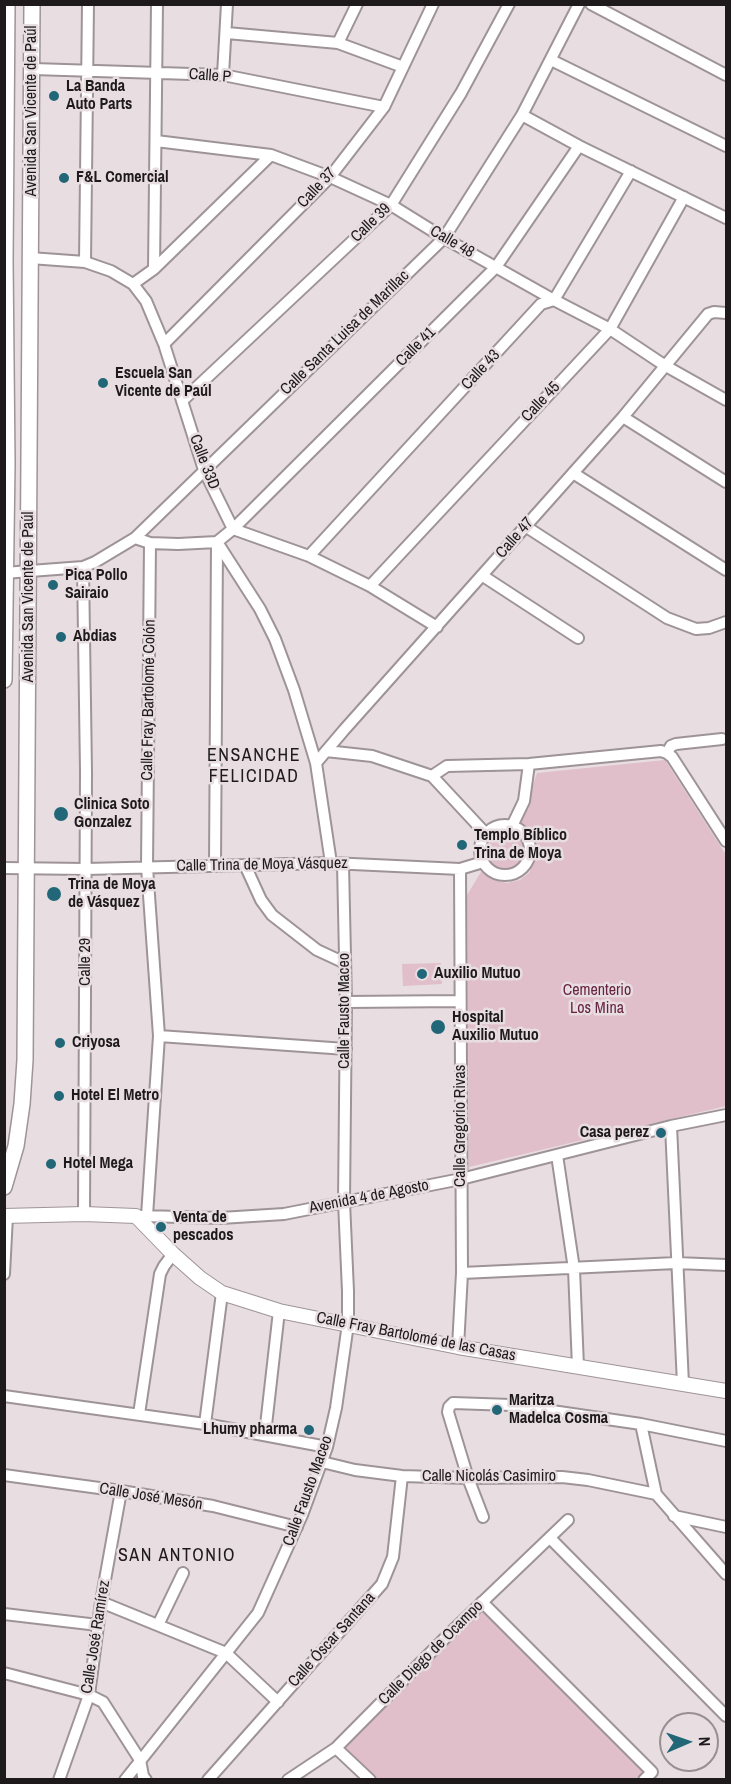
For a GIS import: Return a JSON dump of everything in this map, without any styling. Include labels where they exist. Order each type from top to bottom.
[{"type":"main road","name":"Avenida San Vicente de Paúl","points":[[4,680],[7,4]]},
{"type":"main road","name":"Avenida San Vicente de Paúl","points":[[4,1187],[16,1146],[25,1060],[32,4]]},
{"type":"main road","name":"Avenida 4 de Agosto","points":[[6,1216],[84,1214],[142,1216]]},
{"type":"main road","name":"Calle Fray Bartolomé de las Casas","points":[[142,1216],[173,1254],[200,1278],[222,1293],[279,1311],[458,1347],[726,1390]]},
{"type":"street","points":[[85,262],[88,4]]},
{"type":"street","points":[[154,269],[157,4]]},
{"type":"street","points":[[223,75],[227,4]]},
{"type":"street","points":[[338,43],[357,4]]},
{"type":"street","name":"Calle 37","points":[[164,344],[330,177],[384,107],[433,4]]},
{"type":"street","name":"Calle 39","points":[[182,401],[391,205],[461,93],[509,4]]},
{"type":"street","name":"Calle Santa Luisa de Marillac","points":[[5,573],[83,567],[135,538],[444,238],[522,115],[579,4]]},
{"type":"street","points":[[591,4],[726,75]]},
{"type":"street","points":[[227,33],[338,43],[403,67]]},
{"type":"street","points":[[551,60],[726,146]]},
{"type":"street","name":"Calle P","points":[[33,69],[223,75],[384,107]]},
{"type":"street","points":[[522,115],[579,146],[726,218]]},
{"type":"street","name":"Calle 48","points":[[156,141],[271,155],[330,177],[391,205],[444,238],[610,329],[664,365],[726,400]]},
{"type":"street","name":"Calle 41","points":[[217,542],[233,529],[496,267],[579,146]]},
{"type":"street","points":[[30,258],[85,262],[111,271],[134,284],[154,269],[271,155]]},
{"type":"street","name":"Calle 43","points":[[309,555],[541,304],[554,300],[631,171]]},
{"type":"street","name":"Calle 45","points":[[370,586],[610,329],[684,197]]},
{"type":"street","name":"Calle 33D","points":[[134,284],[146,301],[164,344],[204,470],[233,529]]},
{"type":"street","name":"Calle 47","points":[[316,764],[623,417],[708,314],[726,313]]},
{"type":"street","points":[[623,417],[726,482]]},
{"type":"street","points":[[573,473],[726,570]]},
{"type":"street","points":[[525,526],[667,618],[696,628],[709,628],[726,622]]},
{"type":"street","points":[[233,529],[309,555],[370,586],[437,627]]},
{"type":"street","points":[[135,538],[150,543],[217,542]]},
{"type":"street","points":[[217,542],[260,609],[275,639],[294,690],[316,764],[332,863]]},
{"type":"street","points":[[215,865],[217,542]]},
{"type":"street","name":"Calle Fray Bartolomé Colón","points":[[142,1216],[159,1036],[147,867],[150,543]]},
{"type":"street","name":"Calle 29","points":[[83,567],[86,869],[84,1214]]},
{"type":"street","points":[[483,576],[578,638]]},
{"type":"street","points":[[667,753],[671,746],[676,744],[722,739]]},
{"type":"street","points":[[326,751],[372,756],[432,776],[486,834]]},
{"type":"street","points":[[432,776],[447,766],[529,764],[662,751],[672,757],[726,841]]},
{"type":"street","points":[[512,826],[524,801],[529,764]]},
{"type":"street","points":[[498,826],[512,826],[525,835],[529,843],[529,859],[519,872],[503,876],[488,869],[483,862],[480,853],[481,843],[486,834],[498,826]]},
{"type":"street","name":"Calle Trina de Moya Vásquez","points":[[4,868],[86,869],[332,863],[460,869],[483,862]]},
{"type":"street","name":"Calle Fausto Maceo","points":[[125,1779],[258,1613],[297,1527],[327,1448],[336,1408],[348,1324],[344,1202],[346,1002],[344,864]]},
{"type":"street","points":[[245,865],[261,900],[272,915],[317,950],[345,963]]},
{"type":"street","name":"Calle Gregorio Rivas","points":[[458,1347],[462,1273],[460,869]]},
{"type":"street","points":[[346,1002],[460,1001]]},
{"type":"street","points":[[159,1036],[346,1049]]},
{"type":"street","name":"Avenida 4 de Agosto","points":[[142,1216],[252,1217],[284,1214],[461,1179],[671,1126],[726,1115]]},
{"type":"street","points":[[671,1126],[683,1384]]},
{"type":"street","points":[[557,1155],[574,1269],[578,1367]]},
{"type":"street","points":[[4,1274],[6,1216]]},
{"type":"street","points":[[139,1414],[160,1274],[173,1254]]},
{"type":"street","points":[[462,1273],[676,1263],[726,1265]]},
{"type":"street","points":[[205,1424],[222,1293]]},
{"type":"street","points":[[265,1434],[279,1311]]},
{"type":"street","points":[[4,1396],[205,1424],[327,1448]]},
{"type":"street","points":[[483,1517],[468,1478],[448,1412],[453,1403],[511,1404],[641,1424],[726,1441]]},
{"type":"street","points":[[641,1424],[656,1494],[726,1574]]},
{"type":"street","name":"Calle Nicolás Casimiro","points":[[322,1462],[356,1470],[402,1476],[562,1477],[656,1494]]},
{"type":"street","name":"Calle José Mesón","points":[[4,1475],[213,1506],[297,1527]]},
{"type":"street","name":"Calle Óscar Santana","points":[[208,1779],[382,1584],[393,1557],[402,1476]]},
{"type":"street","name":"Calle José Ramírez","points":[[59,1779],[89,1695],[101,1602],[121,1491]]},
{"type":"street","points":[[674,1516],[726,1527]]},
{"type":"street","name":"Calle Diego de Ocampo","points":[[288,1779],[336,1748],[568,1520]]},
{"type":"street","points":[[550,1538],[726,1716]]},
{"type":"street","points":[[158,1625],[183,1573]]},
{"type":"street","points":[[101,1602],[226,1653],[278,1701]]},
{"type":"street","points":[[482,1602],[648,1776]]},
{"type":"street","points":[[4,1614],[98,1625]]},
{"type":"street","points":[[4,1673],[89,1695],[103,1702],[140,1760],[143,1776],[146,1779]]},
{"type":"street","points":[[336,1748],[363,1777]]},
{"type":"green space","name":"Cementerio Los Mina","points":[[665,760],[726,855],[726,1106],[469,1167],[467,895],[481,872],[493,880],[507,883],[520,880],[529,873],[536,849],[532,835],[521,822],[537,773]]},
{"type":"green space","points":[[506,828],[521,835],[528,850],[521,865],[506,872],[491,865],[484,850],[491,835]]},
{"type":"green space","name":"Auxilio Mutuo","points":[[441,963],[442,984],[403,986],[402,964]]},
{"type":"green space","points":[[484,1609],[643,1772],[635,1780],[373,1779],[342,1749]]},
{"type":"place","name":"La Banda Auto Parts","points":[[54,96]]},
{"type":"place","name":"F&L Comercial","points":[[64,178]]},
{"type":"place","name":"Escuela San Vicente de Paúl","points":[[103,383]]},
{"type":"place","name":"Pica Pollo Sairaio","points":[[53,585]]},
{"type":"place","name":"Abdias","points":[[61,637]]},
{"type":"place","name":"Clinica Soto Gonzalez","points":[[61,814]]},
{"type":"place","name":"Templo Bíblico Trina de Moya","points":[[462,845]]},
{"type":"place","name":"Trina de Moya de Vásquez","points":[[54,894]]},
{"type":"place","name":"Auxilio Mutuo","points":[[422,974]]},
{"type":"place","name":"Hospital Auxilio Mutuo","points":[[438,1027]]},
{"type":"place","name":"Criyosa","points":[[60,1043]]},
{"type":"place","name":"Hotel El Metro","points":[[59,1096]]},
{"type":"place","name":"Casa perez","points":[[661,1133]]},
{"type":"place","name":"Hotel Mega","points":[[51,1164]]},
{"type":"place","name":"Venta de pescados","points":[[161,1227]]},
{"type":"place","name":"Maritza Madelca Cosma","points":[[497,1410]]},
{"type":"place","name":"Lhumy pharma","points":[[309,1430]]},
{"type":"district","name":"ENSANCHE FELICIDAD","points":[[254,766]]},
{"type":"district","name":"SAN ANTONIO","points":[[177,1556]]}]
